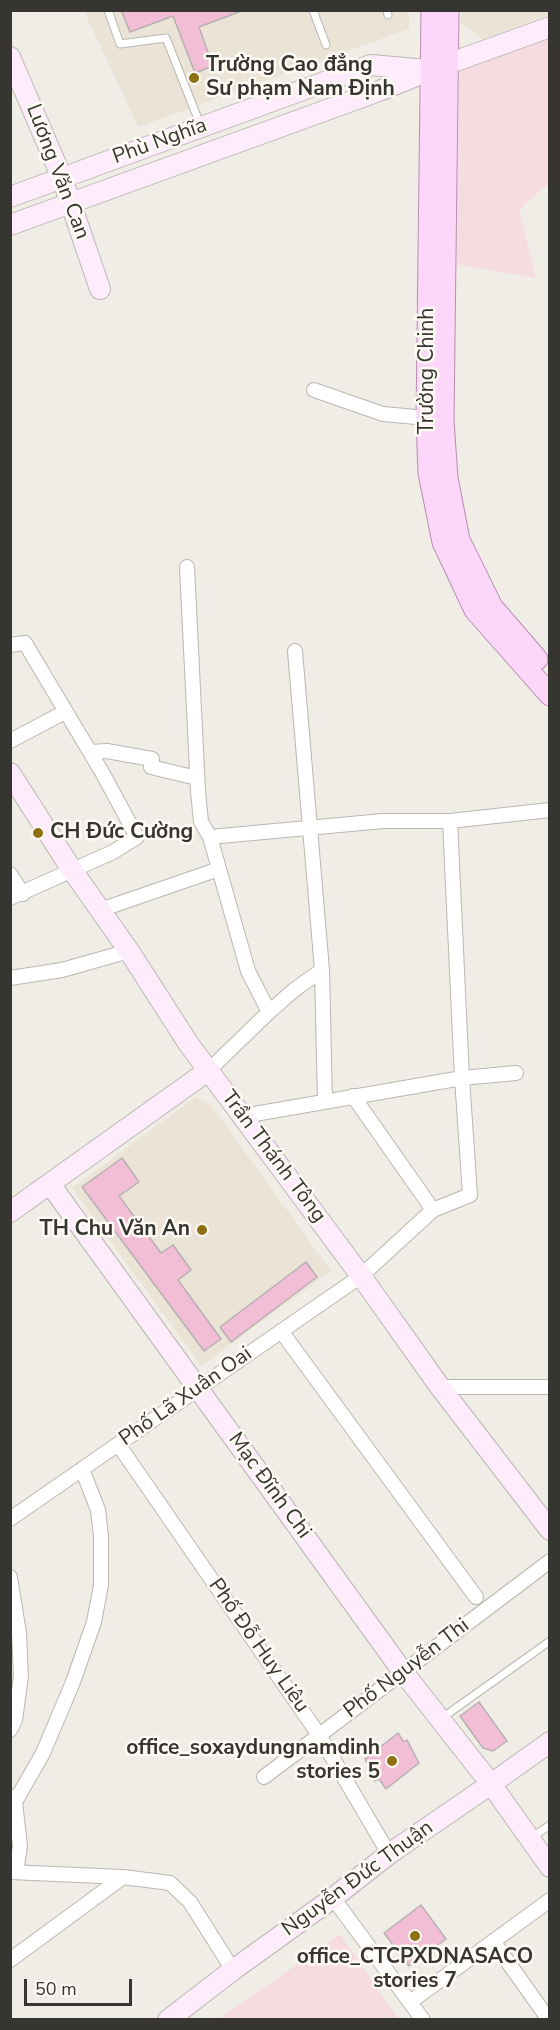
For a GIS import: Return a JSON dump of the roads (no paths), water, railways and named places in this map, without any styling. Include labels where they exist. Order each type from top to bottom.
[{"type":"main road","name":"Trường Chinh","points":[[432,10],[439,67],[443,421],[447,478],[459,540],[492,607],[549,674]]},
{"type":"main road","name":"Trường Chinh","points":[[448,10],[439,67],[427,418],[429,473],[443,542],[475,610],[549,695]]},
{"type":"street","name":"Phù Nghĩa","points":[[10,197],[371,65],[439,67],[549,27]]},
{"type":"street","name":"Lương Văn Can","points":[[10,57],[62,178],[100,289]]},
{"type":"street","points":[[10,225],[439,67]]},
{"type":"street","points":[[314,390],[383,414],[427,418]]},
{"type":"street","points":[[187,567],[201,822],[210,837],[248,971],[269,1012]]},
{"type":"street","points":[[10,645],[25,643],[137,837],[113,852],[17,896],[10,874]]},
{"type":"street","points":[[295,651],[322,970],[326,1101]]},
{"type":"street","points":[[10,741],[65,712]]},
{"type":"street","points":[[90,752],[107,751],[152,759],[151,767],[197,778]]},
{"type":"street","name":"Trần Thánh Tông","points":[[10,773],[188,1043],[361,1276],[440,1387],[549,1530]]},
{"type":"street","points":[[210,837],[383,821],[450,821],[549,810]]},
{"type":"street","points":[[353,1096],[433,1210],[470,1195],[450,821]]},
{"type":"street","points":[[100,910],[219,869]]},
{"type":"street","points":[[10,978],[62,970],[129,951]]},
{"type":"street","points":[[10,1212],[209,1070],[269,1012],[322,970]]},
{"type":"street","points":[[243,1116],[462,1078],[516,1073]]},
{"type":"street","name":"Mạc Đĩnh Chi","points":[[50,1184],[403,1672],[491,1784],[549,1867]]},
{"type":"street","name":"Phố Lã Xuân Oai","points":[[10,1519],[361,1276],[433,1210]]},
{"type":"street","points":[[281,1331],[476,1597]]},
{"type":"street","points":[[440,1387],[549,1387]]},
{"type":"street","name":"Phố Đỗ Huy Liêu","points":[[118,1444],[319,1735],[389,1854]]},
{"type":"street","points":[[82,1469],[98,1510],[101,1536],[101,1585],[94,1622],[44,1753],[13,1799],[20,1846],[13,1872],[123,1877],[170,1883],[190,1902],[233,1970]]},
{"type":"street","name":"Phố Nguyễn Thi","points":[[264,1777],[549,1561]]},
{"type":"street","points":[[10,1577],[19,1634],[21,1676],[15,1720],[10,1730]]},
{"type":"street","name":"Nguyễn Đức Thuận","points":[[168,2019],[389,1854],[549,1742]]},
{"type":"street","points":[[10,1960],[123,1877]]},
{"type":"street","points":[[333,1898],[423,2019]]},
{"type":"street","points":[[410,2002],[549,1900]]},
{"type":"street","points":[[493,1941],[549,2019]]},
{"type":"lane","points":[[108,10],[120,44],[166,38],[201,127]]},
{"type":"lane","points":[[313,10],[326,45]]},
{"type":"lane","points":[[440,1720],[549,1641]]},
{"type":"lane","points":[[529,1840],[549,1825]]},
{"type":"place","name":"Trường Cao đẳng Sư phạm Nam Định","points":[[194,78]]},
{"type":"place","name":"CH Đức Cường","points":[[38,833]]},
{"type":"place","name":"TH Chu Văn An","points":[[202,1230]]},
{"type":"place","name":"office_soxaydungnamdinh stories 5","points":[[392,1761]]},
{"type":"place","name":"office_CTCPXDNASACO stories 7","points":[[415,1936]]}]
